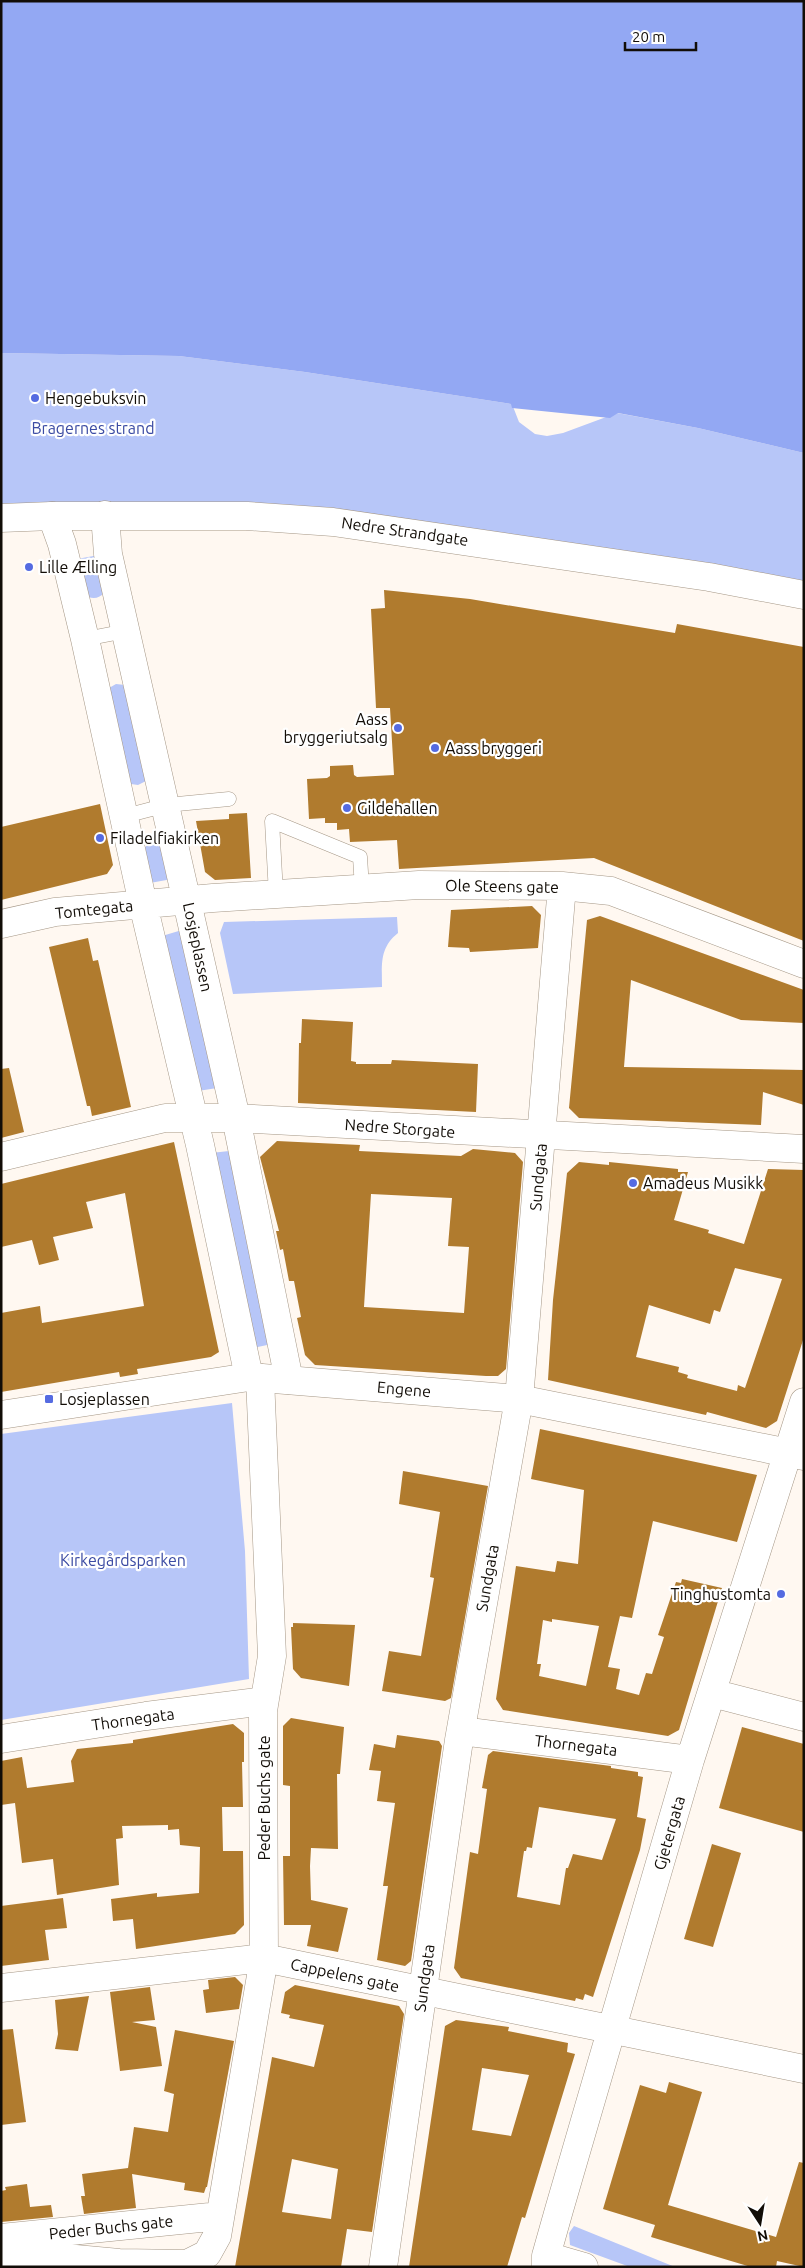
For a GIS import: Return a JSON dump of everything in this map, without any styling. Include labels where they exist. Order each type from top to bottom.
[{"type":"street","name":"Nedre Strandgate","points":[[1,518],[105,515],[247,516],[333,522],[709,577],[804,595]]},
{"type":"street","name":"Losjeplassen","points":[[105,515],[108,554],[167,805],[236,1118],[289,1380]]},
{"type":"street","points":[[52,516],[62,544],[85,639],[143,904],[255,1378]]},
{"type":"street","name":"Ole Steens gate","points":[[188,901],[419,885],[562,886],[611,891],[804,964]]},
{"type":"street","name":"Sundgata","points":[[383,2267],[460,1731],[518,1399],[562,886]]},
{"type":"street","name":"Tomtegata","points":[[1,924],[55,912],[188,901]]},
{"type":"street","name":"Nedre Storgate","points":[[1,1157],[165,1118],[236,1118],[804,1150]]},
{"type":"street","name":"Engene","points":[[1,1415],[255,1378],[518,1399],[796,1454]]},
{"type":"street","name":"Peder Buchs gate","points":[[1,2263],[44,2256],[120,2262],[187,2264],[207,2254],[217,2236],[264,1958],[264,1701],[272,1656],[255,1378]]},
{"type":"street","name":"Gjetergata","points":[[546,2261],[690,1760],[796,1454],[804,1402]]},
{"type":"street","points":[[712,1693],[804,1717]]},
{"type":"street","name":"Thornegata","points":[[1,1739],[146,1716],[264,1701]]},
{"type":"street","name":"Thornegata","points":[[460,1731],[690,1760]]},
{"type":"street","name":"Cappelens gate","points":[[1,1988],[264,1958],[422,1992],[612,2028],[804,2069]]},
{"type":"street","name":"Peder Buchs gate","points":[[1,2238],[220,2216]]},
{"type":"street","points":[[546,2261],[584,2267]]},
{"type":"lane","points":[[85,639],[126,631]]},
{"type":"lane","points":[[125,816],[167,805],[229,799]]},
{"type":"lane","points":[[276,894],[272,821],[360,857],[362,888]]},
{"type":"green space","name":"Bragernes strand","points":[[1,353],[179,356],[305,372],[512,404],[519,422],[535,434],[547,436],[563,433],[617,413],[698,428],[804,453],[804,584],[586,546],[356,512],[1,506]]},
{"type":"green space","points":[[99,555],[104,593],[97,598],[90,598],[88,597],[77,559]]},
{"type":"green space","points":[[116,684],[125,685],[146,781],[138,785],[131,784],[109,688]]},
{"type":"green space","points":[[152,841],[160,842],[172,879],[150,883],[143,849]]},
{"type":"green space","points":[[397,917],[398,933],[387,945],[383,957],[382,987],[233,994],[220,933],[224,922]]},
{"type":"green space","points":[[182,930],[217,1088],[198,1091],[162,936]]},
{"type":"green space","points":[[229,1151],[272,1344],[253,1348],[211,1153]]},
{"type":"green space","name":"Kirkegårdsparken","points":[[232,1403],[245,1551],[249,1679],[1,1720],[1,1434]]},
{"type":"green space","points":[[574,2226],[675,2267],[630,2267],[570,2245],[569,2233]]},
{"type":"shaded area","points":[[1,1],[804,1],[804,453],[698,428],[618,413],[610,418],[512,408],[511,404],[305,372],[179,356],[1,353]]},
{"type":"building","points":[[384,590],[470,599],[675,633],[677,624],[804,647],[804,941],[594,858],[399,869],[397,840],[350,842],[349,829],[337,830],[337,823],[325,823],[325,818],[309,819],[307,779],[327,778],[330,776],[330,766],[353,765],[354,775],[357,777],[394,775],[390,708],[376,708],[371,609],[385,608]]},
{"type":"building","name":"Filadelfiakirken","points":[[100,804],[113,865],[107,874],[1,900],[1,827]]},
{"type":"building","points":[[247,813],[251,878],[215,880],[205,872],[196,821],[229,819],[229,814]]},
{"type":"building","points":[[532,906],[541,915],[538,948],[470,952],[469,948],[448,947],[451,910]]},
{"type":"building","points":[[600,916],[804,990],[804,1023],[741,1020],[631,980],[624,1067],[804,1070],[804,1105],[763,1092],[761,1125],[579,1118],[569,1108],[587,920]]},
{"type":"building","points":[[88,938],[93,961],[98,960],[131,1107],[92,1116],[90,1106],[87,1106],[49,947]]},
{"type":"building","points":[[302,1019],[353,1022],[351,1061],[356,1062],[356,1064],[391,1064],[392,1060],[478,1064],[476,1112],[298,1103],[299,1043],[301,1043]]},
{"type":"building","points":[[9,1068],[24,1132],[1,1138],[1,1069]]},
{"type":"building","points":[[277,1141],[360,1145],[359,1151],[461,1156],[473,1149],[515,1153],[523,1162],[506,1369],[498,1376],[486,1376],[315,1365],[305,1355],[297,1318],[301,1317],[294,1281],[289,1281],[283,1249],[280,1250],[276,1231],[279,1231],[260,1157]],"holes":[[[371,1194],[452,1198],[448,1246],[469,1247],[464,1313],[364,1307]]]},
{"type":"building","points":[[174,1142],[219,1352],[211,1357],[137,1369],[138,1374],[120,1377],[119,1372],[1,1392],[1,1313],[40,1306],[42,1323],[144,1306],[125,1193],[86,1202],[93,1228],[53,1237],[59,1260],[39,1265],[32,1240],[1,1247],[1,1184]]},
{"type":"building","points":[[579,1162],[609,1165],[609,1162],[678,1169],[678,1172],[688,1172],[674,1220],[709,1230],[708,1233],[744,1244],[768,1169],[804,1170],[804,1337],[777,1421],[766,1428],[707,1412],[706,1415],[548,1380],[553,1300],[567,1173]],"holes":[[[735,1268],[782,1279],[745,1388],[738,1385],[737,1391],[687,1378],[688,1375],[678,1372],[679,1367],[636,1357],[649,1305],[710,1324],[714,1310],[720,1312]]]},
{"type":"building","points":[[540,1429],[757,1475],[737,1542],[653,1521],[632,1618],[620,1616],[608,1667],[620,1669],[616,1689],[639,1695],[646,1673],[652,1674],[664,1637],[658,1635],[676,1582],[681,1583],[682,1579],[722,1588],[679,1730],[668,1736],[503,1710],[496,1699],[516,1566],[555,1572],[557,1561],[578,1564],[584,1490],[531,1479]],"holes":[[[552,1619],[599,1626],[586,1686],[539,1676],[541,1664],[537,1664],[543,1620],[552,1622]]]},
{"type":"building","points":[[403,1471],[488,1486],[451,1698],[445,1701],[382,1691],[389,1651],[421,1656],[434,1578],[430,1577],[440,1512],[399,1504]]},
{"type":"building","points":[[293,1623],[355,1625],[349,1686],[301,1678],[293,1669],[291,1627],[293,1627]]},
{"type":"building","points":[[291,1718],[344,1727],[340,1774],[337,1774],[338,1849],[311,1848],[310,1866],[311,1900],[348,1908],[338,1952],[307,1946],[311,1925],[284,1925],[283,1856],[290,1856],[290,1786],[283,1785],[283,1726]]},
{"type":"building","points":[[233,1724],[244,1733],[244,1762],[242,1762],[243,1807],[222,1807],[223,1851],[243,1851],[244,1925],[235,1934],[136,1949],[133,1919],[113,1921],[111,1899],[157,1893],[157,1897],[199,1893],[200,1847],[180,1845],[179,1829],[168,1830],[168,1825],[122,1826],[123,1838],[116,1839],[119,1885],[57,1895],[53,1859],[22,1863],[15,1803],[1,1805],[1,1761],[22,1757],[27,1788],[74,1782],[71,1761],[77,1749],[133,1743],[133,1740]]},
{"type":"building","points":[[742,1727],[804,1744],[804,1832],[719,1808]]},
{"type":"building","points":[[397,1735],[439,1741],[442,1746],[411,1961],[405,1966],[377,1960],[388,1886],[383,1886],[395,1803],[377,1801],[381,1771],[369,1770],[374,1744],[395,1748]]},
{"type":"building","points":[[493,1751],[611,1766],[611,1768],[638,1772],[638,1776],[643,1777],[637,1817],[646,1819],[640,1850],[593,1997],[585,1994],[583,2000],[576,1998],[575,2001],[461,1978],[454,1968],[470,1852],[478,1854],[487,1789],[482,1788],[488,1755]],"holes":[[[539,1807],[616,1819],[602,1860],[573,1854],[568,1868],[566,1868],[560,1905],[517,1897],[524,1851],[526,1851],[527,1847],[532,1848]]]},
{"type":"building","points":[[712,1844],[741,1853],[713,1947],[684,1939]]},
{"type":"building","points":[[63,1898],[67,1928],[45,1930],[49,1960],[1,1966],[1,1906]]},
{"type":"building","points":[[235,1977],[243,1985],[239,2009],[206,2013],[203,1990],[209,1989],[208,1980]]},
{"type":"building","points":[[295,1985],[399,2006],[404,2014],[372,2232],[347,2229],[341,2267],[235,2267],[272,2057],[314,2067],[324,2025],[289,2018],[290,2015],[281,2013],[285,1992]],"holes":[[[292,2159],[338,2169],[331,2219],[282,2212]]]},
{"type":"building","points":[[150,1987],[155,2020],[132,2022],[156,2027],[162,2066],[120,2071],[110,1992]]},
{"type":"building","points":[[89,1996],[78,2051],[55,2049],[58,2034],[55,2000]]},
{"type":"building","points":[[456,2020],[509,2027],[508,2031],[568,2043],[567,2052],[575,2054],[525,2218],[522,2217],[507,2267],[409,2267],[445,2026]],"holes":[[[482,2068],[529,2075],[511,2136],[472,2130]]]},
{"type":"building","points":[[13,2029],[26,2122],[1,2125],[1,2030]]},
{"type":"building","points":[[175,2030],[234,2041],[207,2187],[204,2193],[184,2190],[185,2183],[132,2174],[136,2208],[84,2214],[81,2196],[85,2196],[82,2174],[128,2168],[134,2127],[168,2132],[174,2094],[164,2091]]},
{"type":"building","points":[[669,2082],[702,2092],[668,2205],[776,2237],[799,2162],[804,2163],[804,2267],[777,2261],[776,2267],[751,2267],[651,2237],[655,2225],[603,2209],[640,2085],[666,2093]]},
{"type":"building","points":[[27,2184],[30,2207],[51,2205],[53,2217],[1,2222],[1,2191],[6,2190],[5,2187]]},
{"type":"place","name":"Hengebuksvin","points":[[35,398]]},
{"type":"place","name":"Lille Ælling","points":[[29,567]]},
{"type":"place","name":"Aass bryggeriutsalg","points":[[398,728]]},
{"type":"place","name":"Aass bryggeri","points":[[435,748]]},
{"type":"place","name":"Gildehallen","points":[[347,808]]},
{"type":"place","name":"Filadelfiakirken","points":[[100,838]]},
{"type":"place","name":"Amadeus Musikk","points":[[633,1183]]},
{"type":"place","name":"Losjeplassen","points":[[49,1399]]},
{"type":"place","name":"Tinghustomta","points":[[781,1594]]}]
